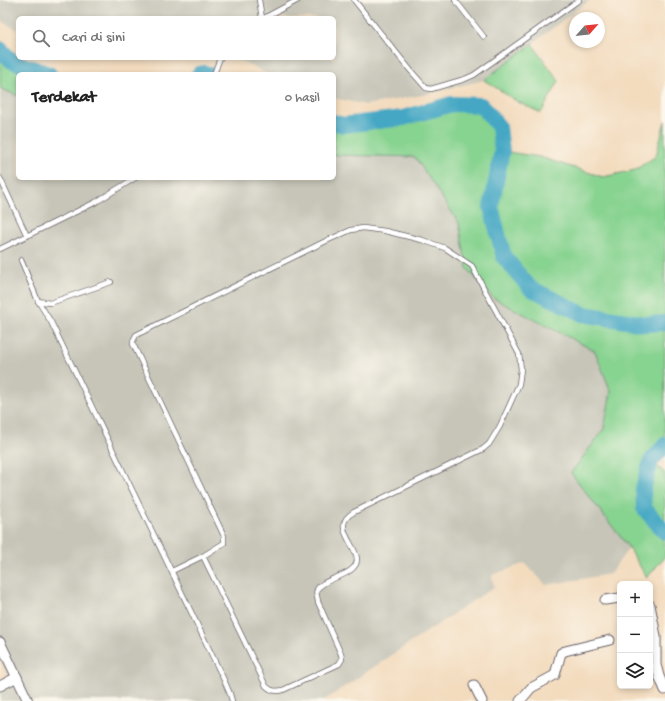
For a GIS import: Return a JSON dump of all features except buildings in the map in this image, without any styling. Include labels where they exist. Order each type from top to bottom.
[{"type":"street","points":[[605,600],[617,598]]},
{"type":"street","points":[[652,617],[656,636],[653,657],[665,690]]},
{"type":"street","points":[[520,701],[531,688],[555,675],[561,653],[610,640]]},
{"type":"street","points":[[0,642],[28,701]]},
{"type":"street","points":[[0,686],[17,677]]},
{"type":"street","points":[[474,685],[482,701]]},
{"type":"lane","points":[[259,0],[263,16]]},
{"type":"lane","points":[[267,16],[298,0]]},
{"type":"lane","points":[[354,0],[411,71],[426,88],[431,89],[474,75],[578,0]]},
{"type":"lane","points":[[455,0],[484,37]]},
{"type":"lane","points":[[215,72],[219,60]]},
{"type":"lane","points":[[0,178],[27,236]]},
{"type":"lane","points":[[0,249],[96,202],[132,180]]},
{"type":"lane","points":[[172,571],[224,544],[224,536],[133,344],[133,340],[136,335],[319,244],[351,230],[363,228],[386,231],[422,240],[445,248],[472,266],[518,354],[520,369],[519,384],[500,426],[487,446],[346,517],[344,528],[347,538],[357,558],[357,563],[349,572],[320,586],[316,593],[318,602],[341,654],[342,659],[339,664],[278,692],[269,689],[266,686],[203,556]]},
{"type":"lane","points":[[21,260],[38,301],[51,322],[172,571],[224,680],[232,701]]},
{"type":"lane","points":[[38,301],[50,303],[111,282]]},
{"type":"shaded area","points":[[0,0],[590,0],[574,12],[569,12],[569,16],[484,80],[428,94],[366,105],[336,98],[336,72],[264,72],[240,60],[336,60],[336,16],[16,16],[16,29],[2,22],[0,18]]},
{"type":"shaded area","points":[[0,88],[16,95],[16,180],[200,180],[203,186],[217,180],[336,180],[336,155],[415,157],[459,223],[467,268],[493,298],[595,351],[611,392],[604,429],[571,473],[629,548],[610,574],[546,585],[525,563],[492,575],[494,587],[323,701],[0,701],[0,689],[11,683],[0,659]]},
{"type":"green space","points":[[532,44],[559,81],[541,113],[518,102],[484,80]]},
{"type":"green space","points":[[0,49],[12,61],[43,72],[16,72],[16,95],[0,88]]},
{"type":"green space","points":[[452,104],[481,105],[499,127],[502,151],[540,157],[603,177],[635,170],[656,156],[665,121],[665,445],[651,461],[665,473],[665,556],[647,578],[629,548],[571,473],[604,429],[611,392],[595,351],[493,298],[467,268],[459,223],[415,157],[336,155],[336,123],[343,125],[403,118]]},
{"type":"waterway","points":[[0,49],[12,61],[43,72]]},
{"type":"waterway","points":[[336,123],[343,125],[403,118],[452,104],[481,105],[499,127],[502,151],[491,207],[504,257],[530,288],[583,314],[645,324],[665,323]]},
{"type":"waterway","points":[[665,445],[651,461],[643,489],[644,508],[665,532]]}]
